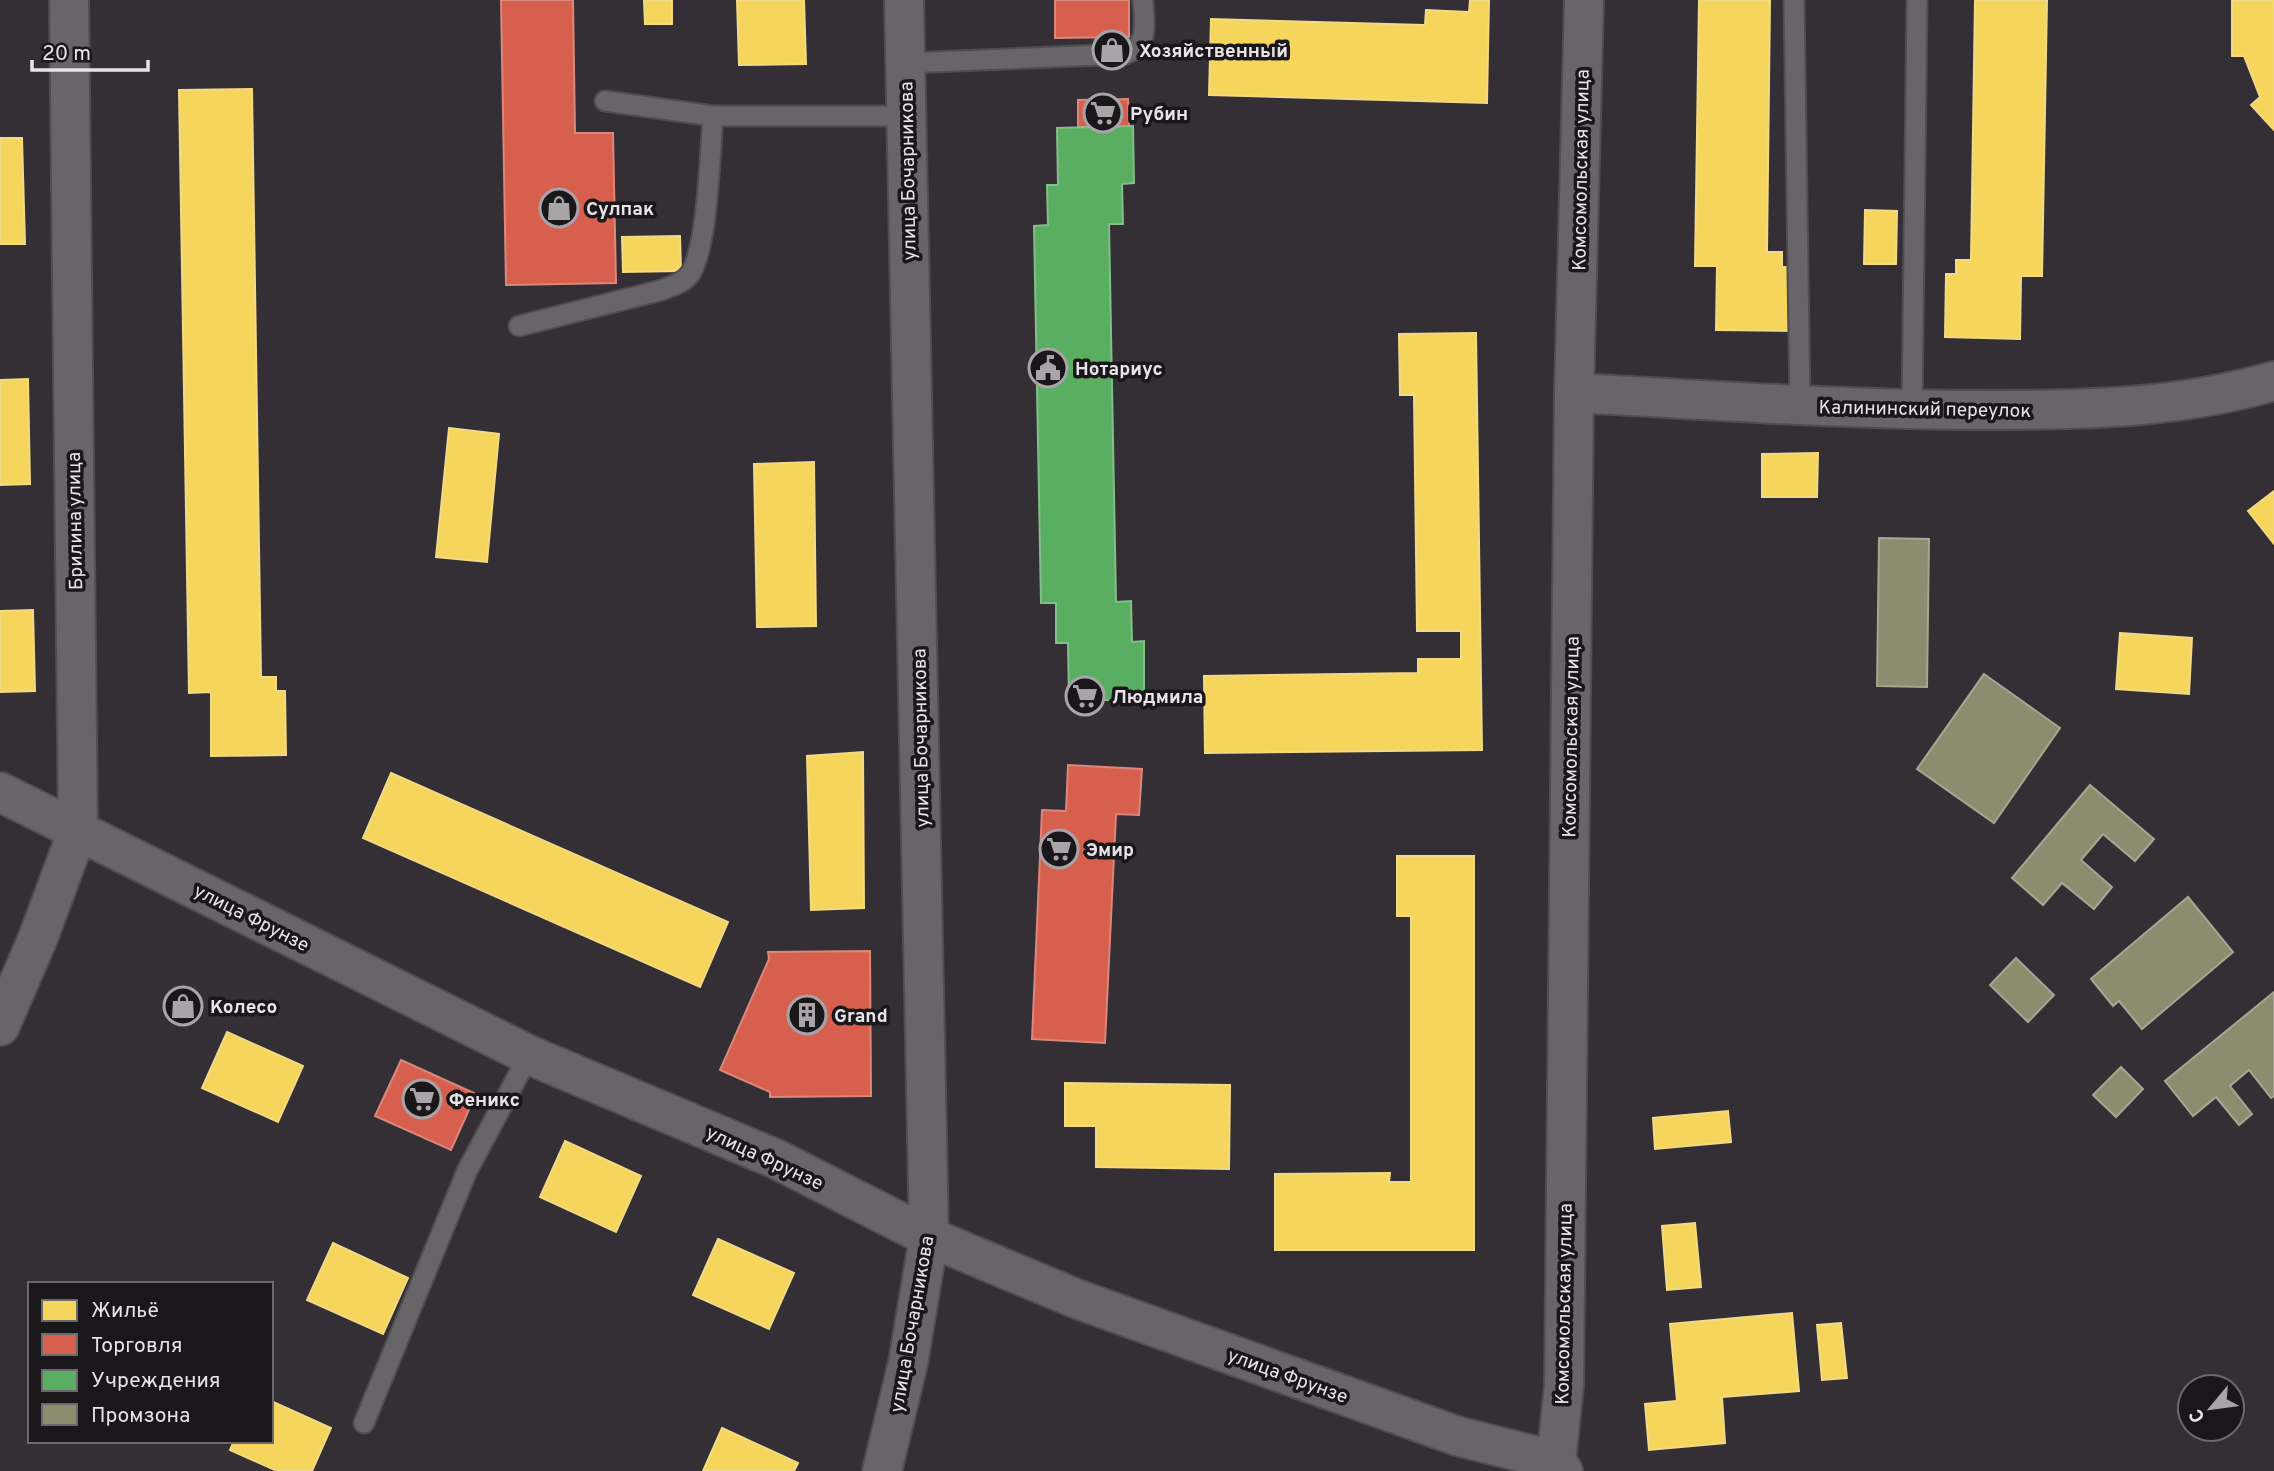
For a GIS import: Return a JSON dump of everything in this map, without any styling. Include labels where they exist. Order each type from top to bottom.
[{"type":"street","name":"Брилина улица","points":[[0,1026],[38,938],[78,830],[69,0]]},
{"type":"street","name":"улица Бочарникова","points":[[882,1471],[908,1363],[929,1237],[904,0]]},
{"type":"street","name":"Комсомольская улица","points":[[1559,1466],[1564,1386],[1574,393],[1584,0]]},
{"type":"street","name":"Калининский переулок","points":[[1574,393],[1912,410],[2073,410],[2147,406],[2245,390],[2274,381]]},
{"type":"street","name":"улица Фрунзе","points":[[0,792],[529,1055],[776,1159],[929,1237],[1077,1299],[1457,1436],[1559,1466]]},
{"type":"lane","points":[[905,63],[1126,54],[1137,49],[1144,40],[1143,0]]},
{"type":"lane","points":[[1794,0],[1800,405]]},
{"type":"lane","points":[[1912,410],[1917,0]]},
{"type":"lane","points":[[605,102],[713,116],[905,116]]},
{"type":"lane","points":[[519,326],[662,290],[679,284],[690,274],[705,219],[713,116]]},
{"type":"lane","points":[[364,1423],[467,1171],[529,1055]]},
{"type":"building: Жильё","points":[[644,0],[672,0],[672,24],[645,24]]},
{"type":"building: Жильё","points":[[737,0],[804,0],[806,64],[739,65]]},
{"type":"building: Жильё","points":[[1470,0],[1489,0],[1487,103],[1209,95],[1211,19],[1425,25],[1426,10],[1469,12]]},
{"type":"building: Жильё","points":[[1699,0],[1770,0],[1767,252],[1782,252],[1782,267],[1792,267],[1791,331],[1716,330],[1717,266],[1695,266]]},
{"type":"building: Жильё","points":[[1975,0],[2047,0],[2042,276],[2021,276],[2020,339],[1945,337],[1946,274],[1956,274],[1956,260],[1971,260]]},
{"type":"building: Жильё","points":[[2232,0],[2274,0],[2274,130],[2251,105],[2260,97],[2244,56],[2232,56]]},
{"type":"building: Жильё","points":[[252,89],[261,677],[276,677],[276,691],[285,691],[286,755],[211,756],[211,692],[189,693],[179,90]]},
{"type":"building: Жильё","points":[[0,138],[22,138],[25,244],[0,244]]},
{"type":"building: Жильё","points":[[1865,210],[1897,211],[1896,264],[1864,264]]},
{"type":"building: Жильё","points":[[680,236],[681,271],[623,272],[622,237]]},
{"type":"building: Жильё","points":[[1476,333],[1482,750],[1205,753],[1204,676],[1418,673],[1418,659],[1461,659],[1461,631],[1417,631],[1414,395],[1400,395],[1399,334]]},
{"type":"building: Жильё","points":[[28,379],[30,484],[0,485],[0,380]]},
{"type":"building: Жильё","points":[[449,428],[499,434],[487,562],[436,557]]},
{"type":"building: Жильё","points":[[1818,453],[1817,497],[1762,497],[1762,454]]},
{"type":"building: Жильё","points":[[814,462],[816,626],[757,627],[754,464]]},
{"type":"building: Жильё","points":[[2274,491],[2274,544],[2248,511]]},
{"type":"building: Жильё","points":[[33,610],[35,691],[0,692],[0,611]]},
{"type":"building: Жильё","points":[[2120,633],[2192,638],[2189,694],[2116,689]]},
{"type":"building: Жильё","points":[[863,752],[864,908],[811,910],[807,756]]},
{"type":"building: Жильё","points":[[391,773],[728,922],[700,987],[363,838]]},
{"type":"building: Жильё","points":[[1397,856],[1474,856],[1474,1250],[1275,1250],[1275,1174],[1390,1173],[1389,1182],[1411,1182],[1411,916],[1397,916]]},
{"type":"building: Жильё","points":[[227,1032],[303,1066],[278,1122],[202,1088]]},
{"type":"building: Жильё","points":[[1065,1083],[1230,1085],[1229,1169],[1096,1167],[1096,1126],[1065,1126]]},
{"type":"building: Жильё","points":[[1728,1111],[1731,1142],[1655,1149],[1653,1118]]},
{"type":"building: Жильё","points":[[565,1141],[641,1176],[616,1232],[540,1197]]},
{"type":"building: Жильё","points":[[1695,1223],[1701,1287],[1667,1290],[1662,1226]]},
{"type":"building: Жильё","points":[[718,1239],[794,1273],[769,1329],[693,1295]]},
{"type":"building: Жильё","points":[[333,1243],[408,1278],[383,1334],[307,1300]]},
{"type":"building: Жильё","points":[[1792,1313],[1799,1391],[1722,1397],[1725,1443],[1649,1450],[1645,1404],[1677,1401],[1670,1324]]},
{"type":"building: Жильё","points":[[1841,1323],[1847,1378],[1822,1380],[1817,1325]]},
{"type":"building: Жильё","points":[[273,1402],[331,1428],[312,1471],[277,1471],[230,1450],[233,1443],[273,1443]]},
{"type":"building: Жильё","points":[[722,1428],[798,1463],[794,1471],[703,1471]]},
{"type":"building: Торговля","name":"Сулпак","points":[[501,0],[573,0],[575,133],[613,133],[616,283],[506,285]]},
{"type":"building: Торговля","points":[[1055,0],[1129,0],[1129,37],[1055,38]]},
{"type":"building: Торговля","name":"Рубин","points":[[1128,99],[1129,126],[1078,127],[1078,100]]},
{"type":"building: Торговля","points":[[1068,765],[1142,769],[1139,815],[1116,814],[1105,1043],[1032,1039],[1042,810],[1066,811]]},
{"type":"building: Торговля","name":"Grand","points":[[870,951],[871,1096],[770,1097],[770,1092],[720,1070],[769,959],[768,952]]},
{"type":"building: Торговля","points":[[401,1060],[476,1094],[451,1150],[375,1116]]},
{"type":"building: Учреждения","points":[[1133,126],[1134,183],[1122,184],[1123,224],[1109,224],[1116,602],[1131,601],[1132,642],[1144,641],[1144,699],[1069,701],[1068,643],[1056,643],[1056,603],[1041,603],[1034,226],[1048,225],[1047,185],[1058,185],[1057,128]]},
{"type":"building: Промзона","points":[[1879,538],[1929,539],[1927,687],[1877,686]]},
{"type":"building: Промзона","points":[[1984,674],[2060,728],[1994,823],[1917,769]]},
{"type":"building: Промзона","points":[[2090,785],[2154,839],[2135,861],[2103,834],[2081,860],[2112,887],[2094,909],[2062,883],[2043,905],[2012,878]]},
{"type":"building: Промзона","points":[[2188,897],[2233,952],[2142,1029],[2119,1001],[2113,1006],[2091,979]]},
{"type":"building: Промзона","points":[[2016,958],[2054,995],[2028,1022],[1990,985]]},
{"type":"building: Промзона","points":[[2274,992],[2274,1096],[2271,1098],[2249,1070],[2230,1086],[2252,1114],[2239,1125],[2216,1097],[2193,1116],[2165,1081]]},
{"type":"building: Промзона","points":[[2121,1067],[2143,1089],[2116,1117],[2093,1095]]},
{"type":"place","name":"Хозяйственный","points":[[1112,50]]},
{"type":"place","name":"Рубин","points":[[1103,113]]},
{"type":"place","name":"Сулпак","points":[[559,208]]},
{"type":"place","name":"Нотариус","points":[[1048,368]]},
{"type":"place","name":"Людмила","points":[[1085,696]]},
{"type":"place","name":"Эмир","points":[[1059,849]]},
{"type":"place","name":"Колесо","points":[[183,1006]]},
{"type":"place","name":"Grand","points":[[807,1015]]},
{"type":"place","name":"Феникс","points":[[422,1099]]}]
